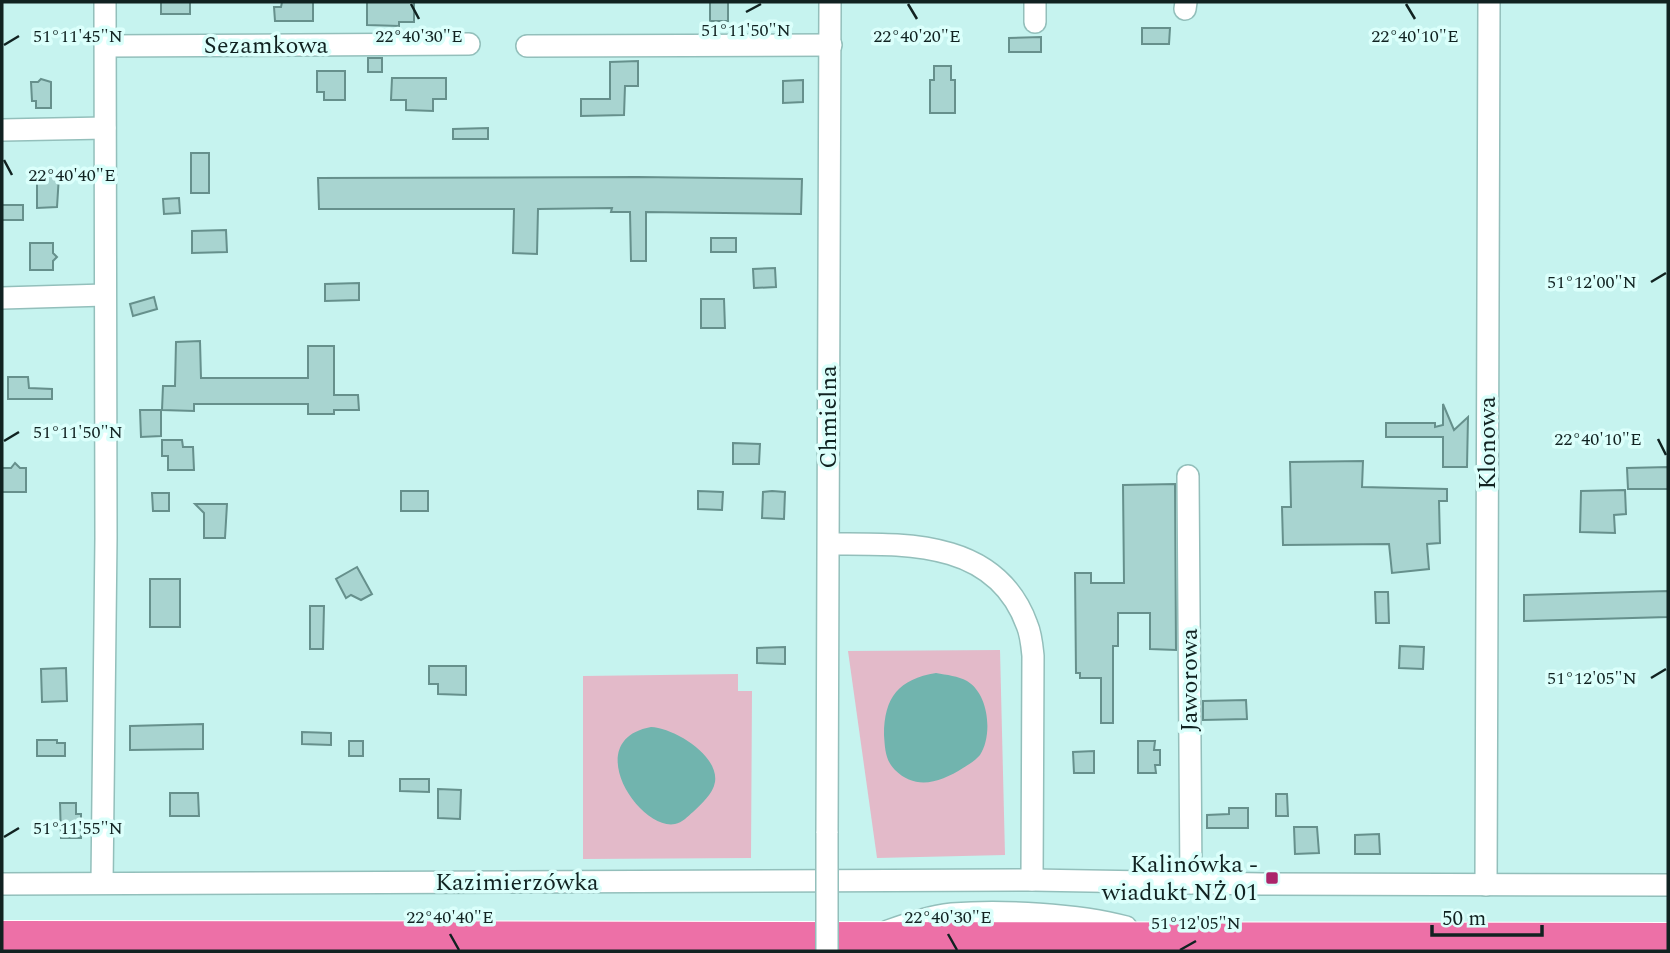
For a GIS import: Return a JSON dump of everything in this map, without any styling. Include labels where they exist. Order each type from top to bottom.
[{"type":"highway","points":[[2,937],[1668,939]]},
{"type":"street","points":[[102,883],[106,538],[105,2]]},
{"type":"street","name":"Chmielna","points":[[827,951],[830,2]]},
{"type":"street","name":"Klonowa","points":[[1486,885],[1489,2]]},
{"type":"street","name":"Sezamkowa","points":[[106,46],[469,44]]},
{"type":"street","points":[[527,46],[831,45]]},
{"type":"street","points":[[2,130],[105,128]]},
{"type":"street","points":[[2,298],[105,295]]},
{"type":"street","name":"Jaworowa","points":[[1188,476],[1191,883]]},
{"type":"street","points":[[829,544],[938,549],[964,556],[984,568],[1013,594],[1028,626],[1033,656],[1032,880]]},
{"type":"street","name":"Kazimierzówka","points":[[2,884],[1032,880],[1668,885]]},
{"type":"shaded area","points":[[1000,650],[1005,855],[877,858],[848,651]]},
{"type":"shaded area","points":[[738,674],[738,691],[752,691],[751,858],[583,859],[583,676]]},
{"type":"water","points":[[936,673],[960,678],[974,687],[987,715],[987,737],[980,755],[955,773],[929,782],[911,781],[895,770],[886,754],[884,735],[887,710],[896,692],[903,685]]},
{"type":"water","points":[[651,727],[671,732],[693,745],[710,762],[714,772],[715,782],[709,795],[693,812],[675,824],[661,822],[646,814],[623,783],[618,765],[620,749],[630,735]]},
{"type":"building","points":[[161,2],[190,2],[190,14],[161,14]]},
{"type":"building","points":[[282,2],[313,2],[313,21],[275,21],[274,7],[281,7]]},
{"type":"building","points":[[367,2],[414,2],[414,22],[399,22],[399,26],[367,25]]},
{"type":"building","points":[[710,2],[728,2],[728,21],[710,21]]},
{"type":"building","points":[[1142,28],[1170,28],[1169,44],[1142,44]]},
{"type":"building","points":[[1041,37],[1041,52],[1009,52],[1009,38]]},
{"type":"building","points":[[368,58],[382,58],[382,72],[368,72]]},
{"type":"building","points":[[638,61],[638,86],[625,86],[624,115],[581,116],[581,99],[610,99],[610,62]]},
{"type":"building","points":[[934,66],[951,66],[951,80],[955,80],[955,113],[930,113],[930,80],[934,80]]},
{"type":"building","points":[[317,71],[345,71],[345,100],[324,100],[324,92],[317,92]]},
{"type":"building","points":[[392,78],[446,78],[446,99],[433,99],[433,111],[406,110],[406,100],[391,100]]},
{"type":"building","points":[[41,79],[51,82],[51,108],[36,108],[36,101],[32,101],[31,82]]},
{"type":"building","points":[[803,80],[803,102],[783,103],[783,81]]},
{"type":"building","points":[[488,128],[488,139],[453,139],[453,129]]},
{"type":"building","points":[[191,153],[209,153],[209,193],[191,193]]},
{"type":"building","points":[[42,175],[59,175],[57,207],[37,208],[37,182],[43,182]]},
{"type":"building","points":[[318,178],[802,179],[801,214],[646,212],[646,261],[631,261],[630,212],[611,212],[612,208],[538,209],[537,254],[513,253],[514,209],[319,209]]},
{"type":"building","points":[[179,198],[180,213],[164,214],[163,199]]},
{"type":"building","points":[[2,205],[23,205],[23,220],[2,220]]},
{"type":"building","points":[[226,230],[227,252],[192,253],[192,231]]},
{"type":"building","points":[[711,238],[736,238],[736,252],[711,252]]},
{"type":"building","points":[[30,243],[53,243],[53,253],[57,257],[53,261],[53,270],[30,270]]},
{"type":"building","points":[[775,268],[776,287],[754,288],[753,269]]},
{"type":"building","points":[[359,283],[359,300],[325,301],[325,284]]},
{"type":"building","points":[[154,297],[157,309],[133,316],[130,304]]},
{"type":"building","points":[[701,299],[724,299],[725,328],[701,328]]},
{"type":"building","points":[[200,341],[201,378],[308,378],[308,346],[334,346],[334,395],[358,395],[359,410],[308,414],[308,404],[194,404],[194,411],[162,410],[163,386],[175,386],[176,342]]},
{"type":"building","points":[[8,377],[28,377],[29,388],[52,389],[52,399],[8,399]]},
{"type":"building","points":[[1443,404],[1454,430],[1468,417],[1467,467],[1443,467],[1443,437],[1386,437],[1386,423],[1435,423],[1435,427],[1443,425]]},
{"type":"building","points":[[140,410],[161,410],[161,436],[141,437]]},
{"type":"building","points":[[162,440],[182,440],[183,447],[193,447],[194,470],[168,470],[168,456],[162,456]]},
{"type":"building","points":[[733,443],[760,444],[759,464],[733,464]]},
{"type":"building","points":[[1363,461],[1362,487],[1447,489],[1447,501],[1439,501],[1440,543],[1427,544],[1429,569],[1392,573],[1389,544],[1283,545],[1282,507],[1291,507],[1290,462]]},
{"type":"building","points":[[15,463],[20,468],[26,468],[26,492],[2,492],[2,468],[11,468]]},
{"type":"building","points":[[1668,467],[1668,489],[1628,489],[1627,468]]},
{"type":"building","points":[[1175,484],[1176,650],[1150,649],[1150,613],[1118,613],[1118,646],[1113,646],[1113,723],[1101,723],[1101,678],[1080,678],[1080,673],[1076,673],[1075,573],[1091,573],[1091,583],[1124,583],[1123,485]]},
{"type":"building","points":[[1625,490],[1626,514],[1614,515],[1615,533],[1580,532],[1581,491]]},
{"type":"building","points":[[401,491],[428,491],[428,511],[401,511]]},
{"type":"building","points":[[698,491],[723,492],[722,510],[698,509]]},
{"type":"building","points":[[763,492],[785,492],[784,519],[762,518]]},
{"type":"building","points":[[152,493],[169,493],[169,511],[153,511]]},
{"type":"building","points":[[195,504],[227,504],[225,538],[204,538],[204,513]]},
{"type":"building","points":[[357,567],[372,594],[361,600],[351,595],[346,598],[336,579]]},
{"type":"building","points":[[150,579],[180,579],[180,627],[150,627]]},
{"type":"building","points":[[1668,591],[1668,617],[1524,621],[1524,595]]},
{"type":"building","points":[[1375,592],[1388,592],[1389,623],[1376,623]]},
{"type":"building","points":[[310,606],[324,606],[323,649],[310,649]]},
{"type":"building","points":[[1400,646],[1424,647],[1423,669],[1399,668]]},
{"type":"building","points":[[785,647],[785,664],[757,663],[757,648]]},
{"type":"building","points":[[429,666],[466,666],[466,695],[438,694],[438,684],[429,684]]},
{"type":"building","points":[[66,668],[67,701],[42,702],[41,669]]},
{"type":"building","points":[[1246,700],[1247,719],[1203,720],[1203,701]]},
{"type":"building","points":[[203,724],[203,749],[130,750],[130,726]]},
{"type":"building","points":[[302,732],[331,733],[331,745],[302,744]]},
{"type":"building","points":[[37,740],[57,740],[57,743],[65,743],[65,756],[37,756]]},
{"type":"building","points":[[349,741],[363,741],[363,756],[349,756]]},
{"type":"building","points":[[1138,741],[1155,741],[1154,750],[1160,750],[1160,765],[1155,765],[1156,773],[1138,773]]},
{"type":"building","points":[[1094,751],[1094,773],[1074,773],[1073,752]]},
{"type":"building","points":[[400,779],[429,779],[429,792],[400,791]]},
{"type":"building","points":[[438,789],[461,790],[460,819],[438,818]]},
{"type":"building","points":[[170,793],[198,793],[199,816],[170,816]]},
{"type":"building","points":[[1276,794],[1287,794],[1288,816],[1276,816]]},
{"type":"building","points":[[60,803],[76,803],[76,814],[81,814],[81,838],[61,838]]},
{"type":"building","points":[[1229,808],[1248,808],[1248,828],[1207,828],[1207,815],[1229,814]]},
{"type":"building","points":[[1294,827],[1317,827],[1319,853],[1295,854]]},
{"type":"building","points":[[1379,834],[1380,854],[1355,854],[1355,835]]},
{"type":"place","name":"Kalinówka - wiadukt NŻ 01","points":[[1272,878]]}]
